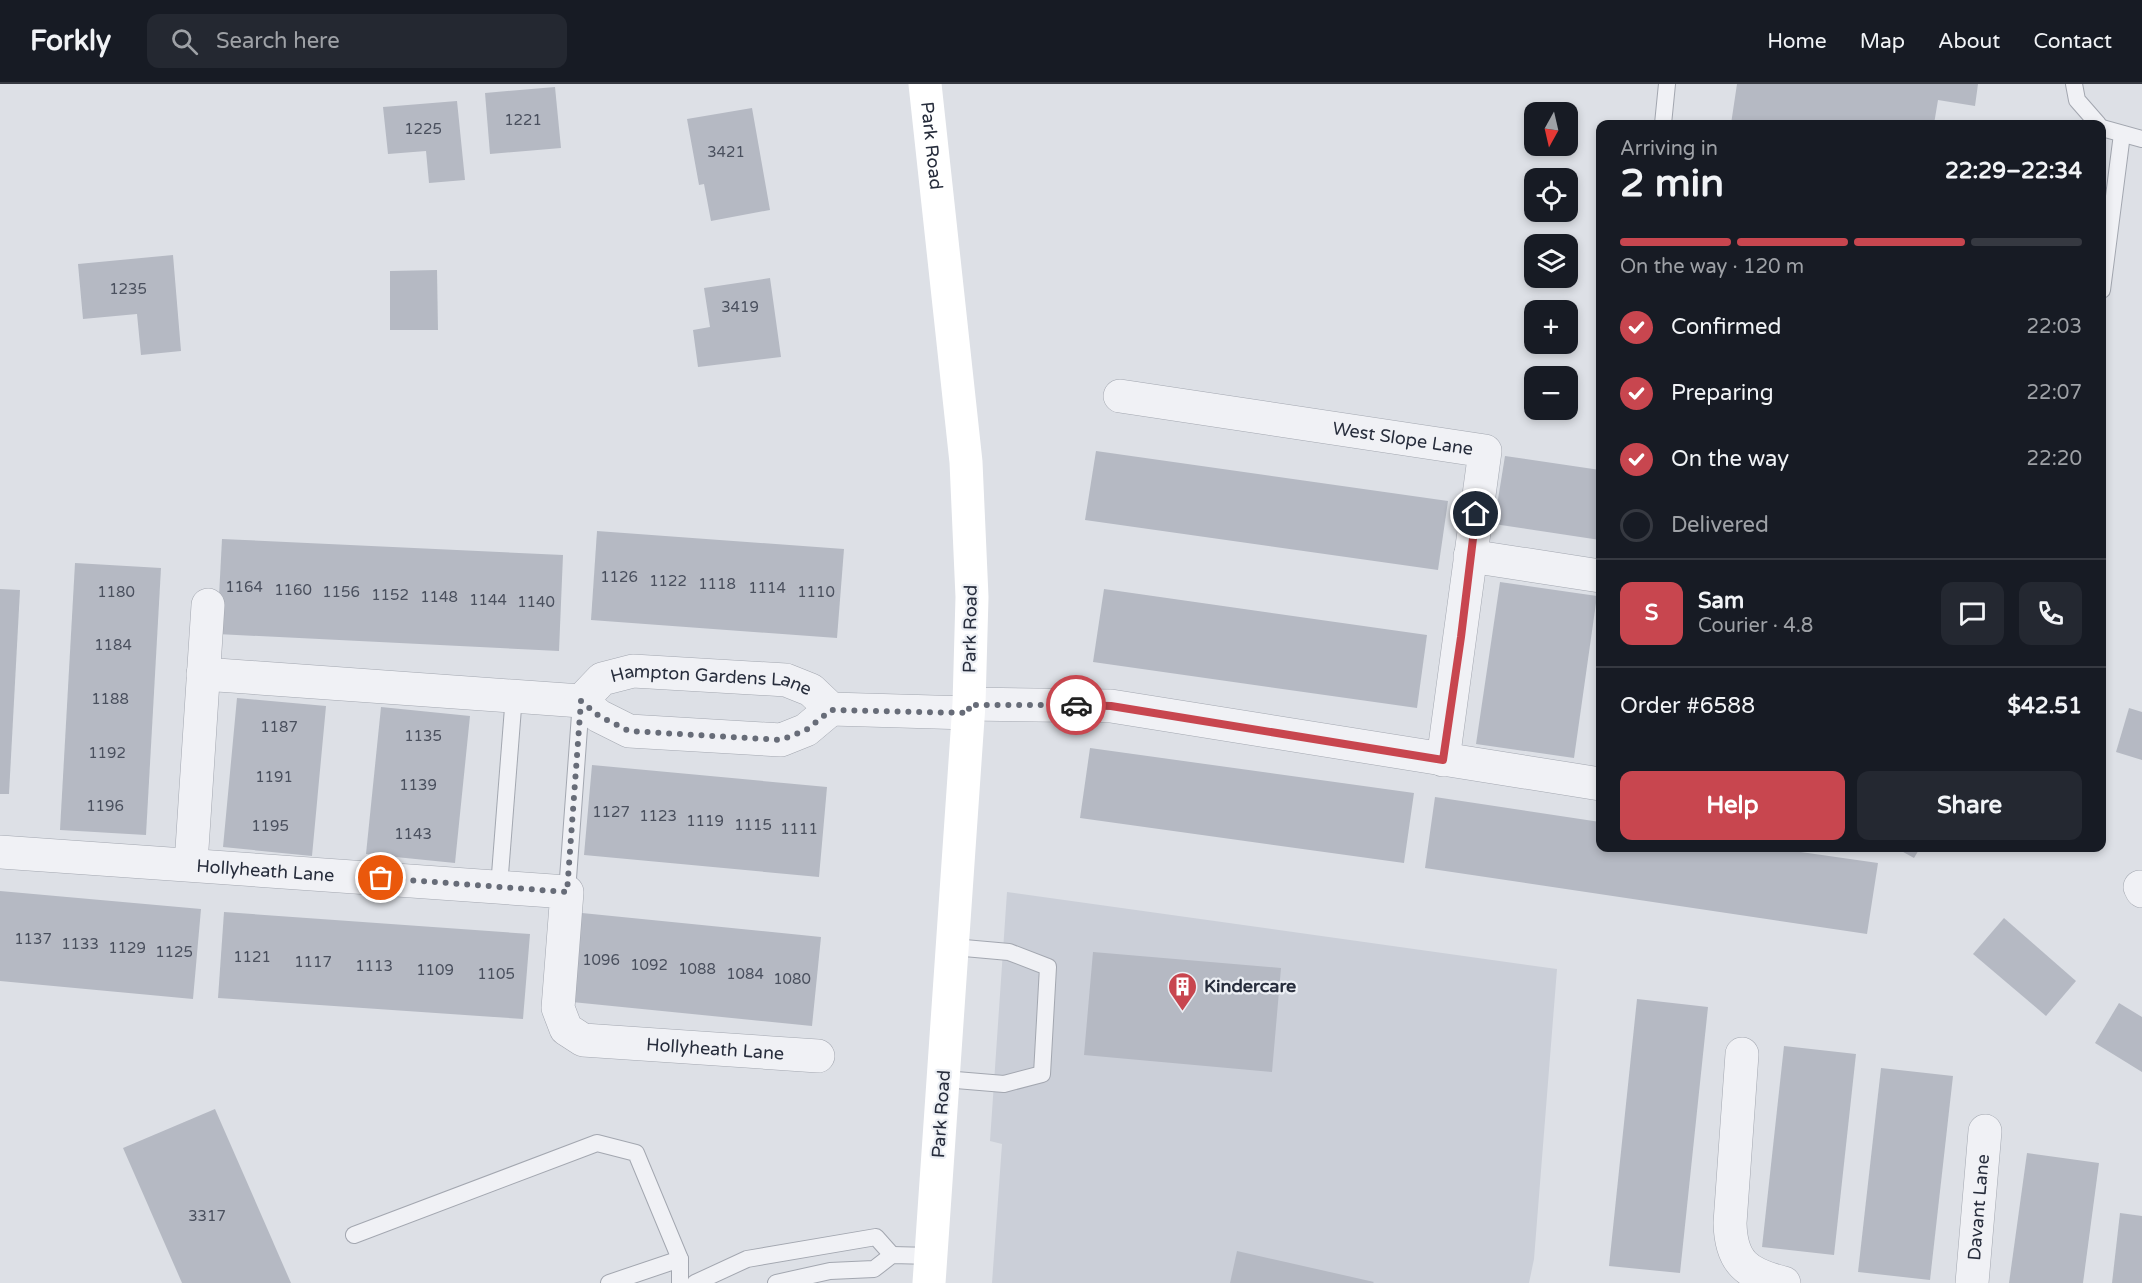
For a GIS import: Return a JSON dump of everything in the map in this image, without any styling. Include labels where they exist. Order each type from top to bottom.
[{"type":"main road","name":"Park Road","points":[[925,84],[966,462],[972,597],[969,709],[930,1270]]},
{"type":"street","name":"West Slope Lane","points":[[1119,396],[1485,451],[1443,760]]},
{"type":"street","points":[[1470,556],[1596,575]]},
{"type":"street","points":[[191,864],[208,605]]},
{"type":"street","name":"Hampton Gardens Lane","points":[[581,701],[602,679],[633,671],[786,680],[811,690],[831,710],[1111,706],[1596,782]]},
{"type":"street","points":[[203,674],[581,701],[599,716],[629,731],[781,740],[806,730],[831,710]]},
{"type":"street","name":"Hollyheath Lane","points":[[0,852],[567,892],[558,1008],[566,1029],[583,1040],[818,1056]]},
{"type":"street","points":[[1742,1054],[1731,1241],[1736,1257],[1746,1268],[1766,1278],[1784,1283]]},
{"type":"street","name":"Davant Lane","points":[[1972,1283],[1985,1131]]},
{"type":"lane","points":[[1663,120],[1666,84]]},
{"type":"lane","points":[[2074,84],[2077,100],[2094,120]]},
{"type":"lane","points":[[2106,129],[2142,140]]},
{"type":"lane","points":[[2106,230],[2122,134]]},
{"type":"lane","points":[[499,887],[514,695]]},
{"type":"lane","points":[[567,892],[581,701]]},
{"type":"lane","points":[[944,1079],[1004,1084],[1042,1074],[1048,967],[1009,952],[953,947]]},
{"type":"lane","points":[[354,1235],[597,1143],[636,1153],[680,1259],[680,1283]]},
{"type":"lane","points":[[695,1283],[747,1259],[876,1238],[891,1255],[930,1270]]},
{"type":"lane","points":[[776,1283],[830,1272],[874,1269],[891,1255]]},
{"type":"lane","points":[[609,1283],[680,1259]]},
{"type":"shaded area","points":[[1007,892],[1557,969],[1534,1259],[1529,1283],[992,1283],[1002,1144],[990,1141]]},
{"type":"building","points":[[1737,84],[1978,84],[1975,106],[1938,100],[1935,120],[1732,120]]},
{"type":"building","points":[[555,87],[561,148],[490,154],[485,93]]},
{"type":"building","points":[[457,101],[465,180],[429,183],[426,151],[388,154],[383,107]]},
{"type":"building","points":[[752,108],[770,210],[711,221],[704,184],[699,185],[687,119]]},
{"type":"building","points":[[173,255],[181,351],[141,355],[137,314],[83,319],[78,264]]},
{"type":"building","points":[[437,270],[438,330],[390,330],[390,271]]},
{"type":"building","points":[[770,278],[781,357],[698,367],[693,330],[710,327],[704,288]]},
{"type":"building","points":[[1096,451],[1448,501],[1438,570],[1085,520]]},
{"type":"building","points":[[1505,456],[1596,469],[1596,539],[1494,524]]},
{"type":"building","points":[[597,531],[844,549],[837,638],[591,620]]},
{"type":"building","points":[[222,539],[563,555],[559,651],[217,634]]},
{"type":"building","points":[[75,563],[161,568],[146,835],[60,830]]},
{"type":"building","points":[[1500,582],[1596,596],[1574,758],[1476,744]]},
{"type":"building","points":[[0,589],[20,590],[9,794],[0,794]]},
{"type":"building","points":[[1104,589],[1427,635],[1417,708],[1093,662]]},
{"type":"building","points":[[237,698],[326,706],[312,856],[223,847]]},
{"type":"building","points":[[381,707],[470,716],[455,863],[366,854]]},
{"type":"building","points":[[2129,708],[2142,712],[2142,760],[2116,752]]},
{"type":"building","points":[[1090,748],[1414,793],[1404,863],[1080,818]]},
{"type":"building","points":[[592,765],[827,787],[819,877],[584,855]]},
{"type":"building","points":[[1435,797],[1596,821],[1596,852],[1800,852],[1878,863],[1867,934],[1425,868]]},
{"type":"building","points":[[1903,852],[1918,852],[1914,858]]},
{"type":"building","points":[[0,891],[201,909],[193,999],[0,981]]},
{"type":"building","points":[[224,912],[530,934],[523,1019],[218,998]]},
{"type":"building","points":[[582,913],[821,937],[812,1026],[572,1002]]},
{"type":"building","points":[[2004,918],[2076,981],[2046,1016],[1973,954]]},
{"type":"building","name":"Kindercare","points":[[1093,952],[1281,968],[1272,1072],[1084,1055]]},
{"type":"building","points":[[1637,999],[1708,1007],[1680,1273],[1609,1266]]},
{"type":"building","points":[[2119,1003],[2142,1017],[2142,1072],[2095,1043]]},
{"type":"building","points":[[1784,1046],[1856,1054],[1834,1255],[1762,1247]]},
{"type":"building","points":[[1881,1068],[1953,1076],[1930,1280],[1858,1272]]},
{"type":"building","points":[[215,1109],[291,1283],[182,1283],[123,1148]]},
{"type":"building","points":[[2027,1153],[2099,1163],[2083,1283],[2009,1283]]},
{"type":"building","points":[[2120,1213],[2142,1216],[2142,1283],[2112,1283]]},
{"type":"building","points":[[1237,1251],[1374,1282],[1230,1283]]},
{"type":"way so far","points":[[381,878],[567,892],[581,701],[599,716],[629,731],[781,740],[806,730],[831,710],[969,713],[969,705],[1076,705]]},
{"type":"place","name":"Kindercare","points":[[1183,1012]]},
{"type":"route","points":[[1076,705],[1111,706],[1443,760],[1476,514]]}]
